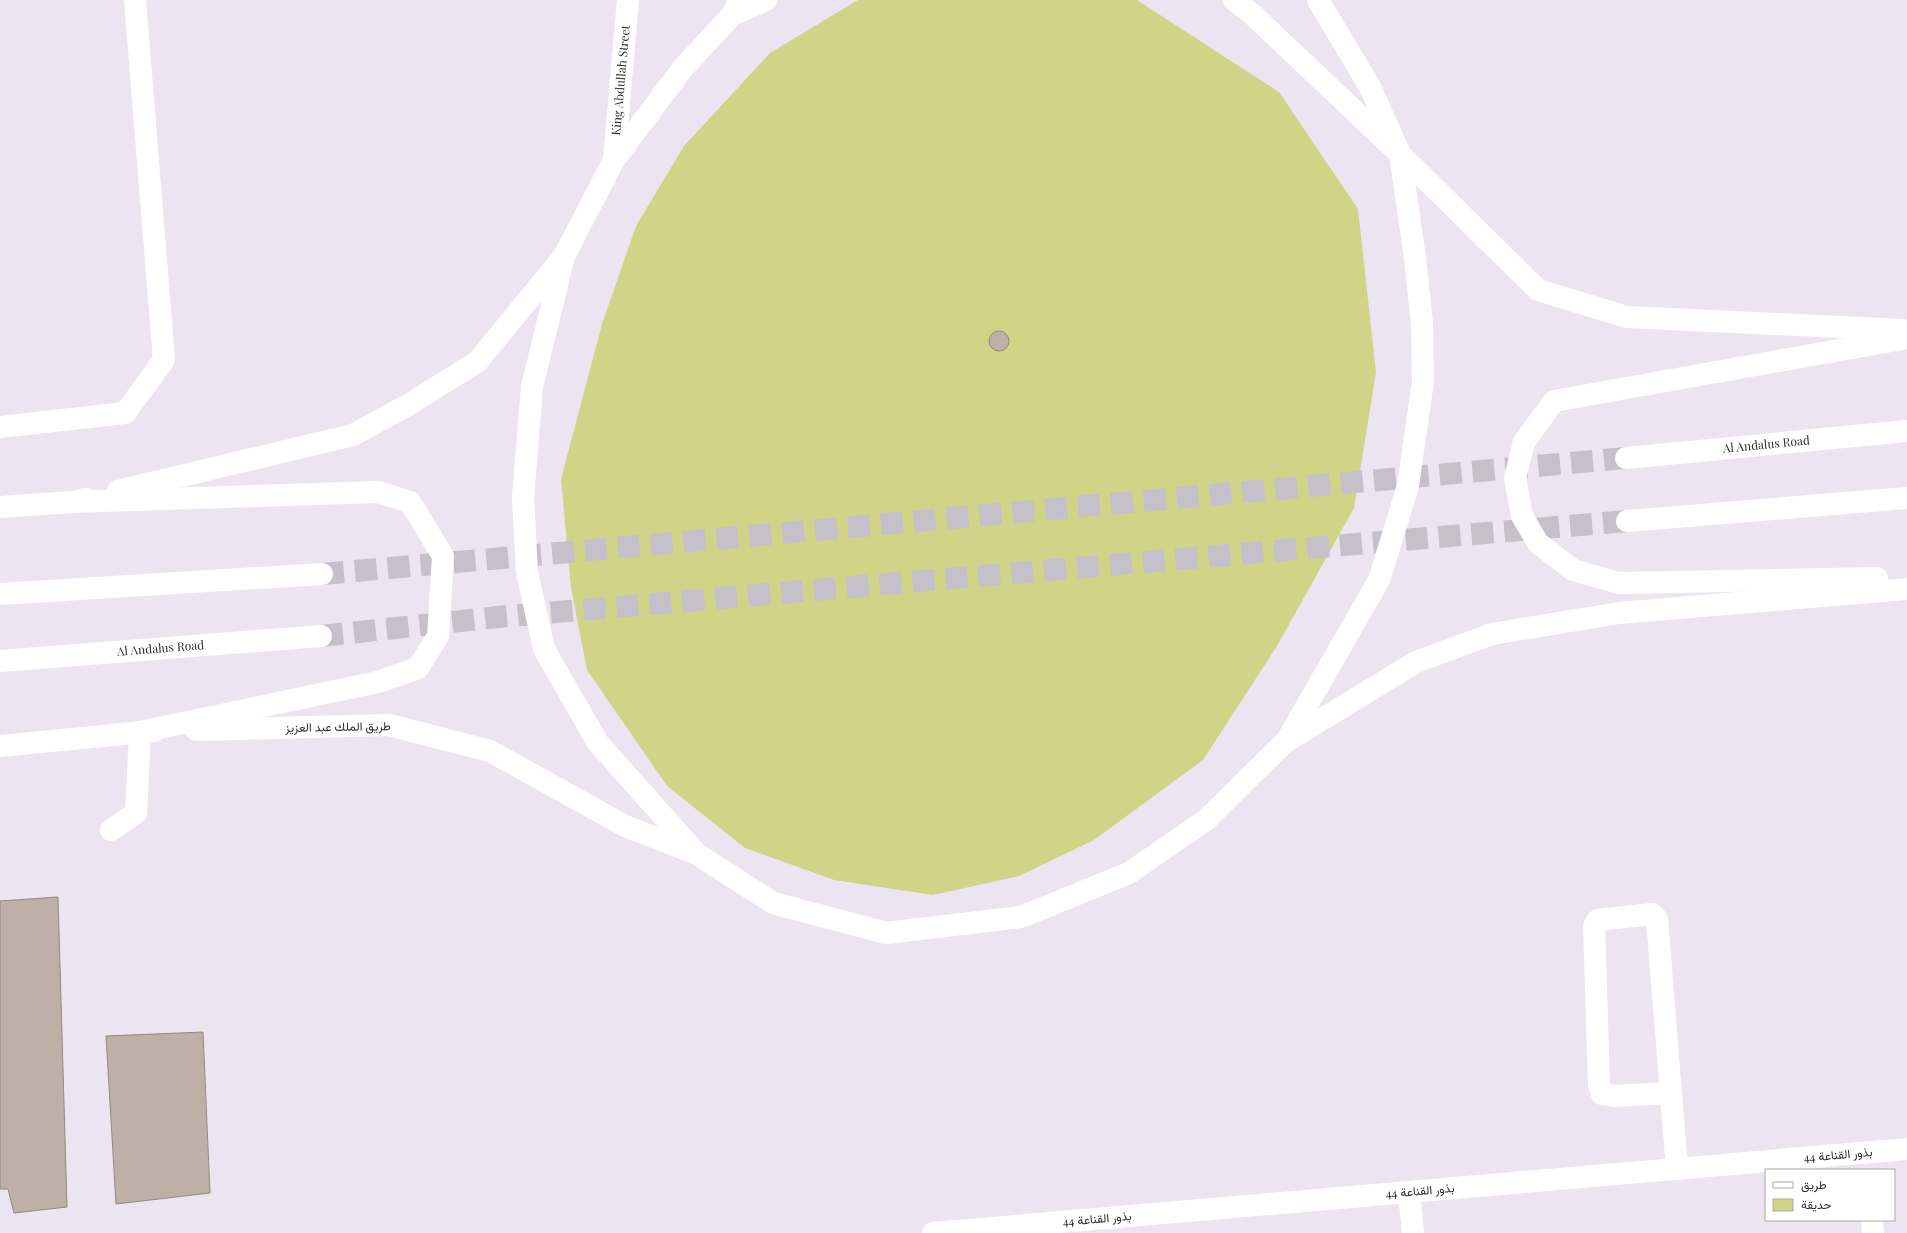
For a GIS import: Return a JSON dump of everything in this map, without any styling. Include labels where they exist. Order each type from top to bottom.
[{"type":"main road","points":[[0,427],[125,414],[164,360],[135,0]]},
{"type":"main road","name":"King Abdullah Street","points":[[614,160],[628,0]]},
{"type":"main road","points":[[72,502],[353,435],[408,406],[477,362],[564,256],[614,160],[683,68],[736,8],[766,0]]},
{"type":"main road","points":[[1234,0],[1252,14],[1400,154],[1538,290],[1627,317],[1907,330]]},
{"type":"main road","points":[[1285,742],[1380,580],[1408,486],[1423,380],[1422,324],[1415,258],[1400,154],[1370,87],[1318,0]]},
{"type":"main road","points":[[564,256],[532,387],[523,497],[527,572],[544,649],[598,743],[697,854],[773,903],[886,933],[1021,917],[1129,873],[1206,820],[1285,742],[1416,662],[1492,634],[1619,613],[1907,589]]},
{"type":"main road","points":[[1907,338],[1554,401],[1524,442],[1515,478],[1522,516],[1538,543],[1573,570],[1619,583],[1907,577]]},
{"type":"main road","name":"Al Andalus Road","points":[[1626,458],[1907,431]]},
{"type":"main road","points":[[0,507],[72,502],[378,492],[410,502],[443,556],[438,636],[418,668],[378,682],[140,732],[136,813],[111,830]]},
{"type":"main road","points":[[1627,521],[1907,498]]},
{"type":"main road","points":[[0,594],[322,574]]},
{"type":"main road","name":"Al Andalus Road","points":[[0,661],[322,636]]},
{"type":"main road","name":"طريق الملك عبد العزيز","points":[[0,746],[140,732],[389,725],[490,751],[625,826],[697,854]]},
{"type":"main road","points":[[1671,1093],[1613,1096],[1602,1094],[1600,1085],[1594,926],[1598,920],[1652,914],[1657,919],[1671,1093],[1677,1169]]},
{"type":"main road","name":"بذور القناعة 44","points":[[932,1233],[999,1230],[1677,1169],[1866,1161],[1907,1149]]},
{"type":"main road","points":[[1409,1192],[1413,1233]]},
{"type":"main road","points":[[1872,1221],[1873,1233]]},
{"type":"green space","points":[[858,0],[1137,0],[1279,92],[1358,209],[1376,372],[1354,508],[1277,646],[1203,760],[1094,840],[1019,876],[933,895],[834,880],[745,848],[667,786],[587,670],[571,588],[561,479],[602,324],[636,226],[684,146],[770,53]]},
{"type":"building","points":[[999,331],[1006,334],[1009,341],[1006,348],[999,351],[992,348],[989,341],[992,334]]},
{"type":"building","points":[[58,897],[67,1207],[14,1213],[8,1189],[0,1189],[0,901]]},
{"type":"building","points":[[203,1032],[210,1193],[116,1204],[106,1036]]},
{"type":"tunnel","points":[[322,574],[1626,458]]},
{"type":"tunnel","points":[[321,636],[498,617],[1627,521]]}]
